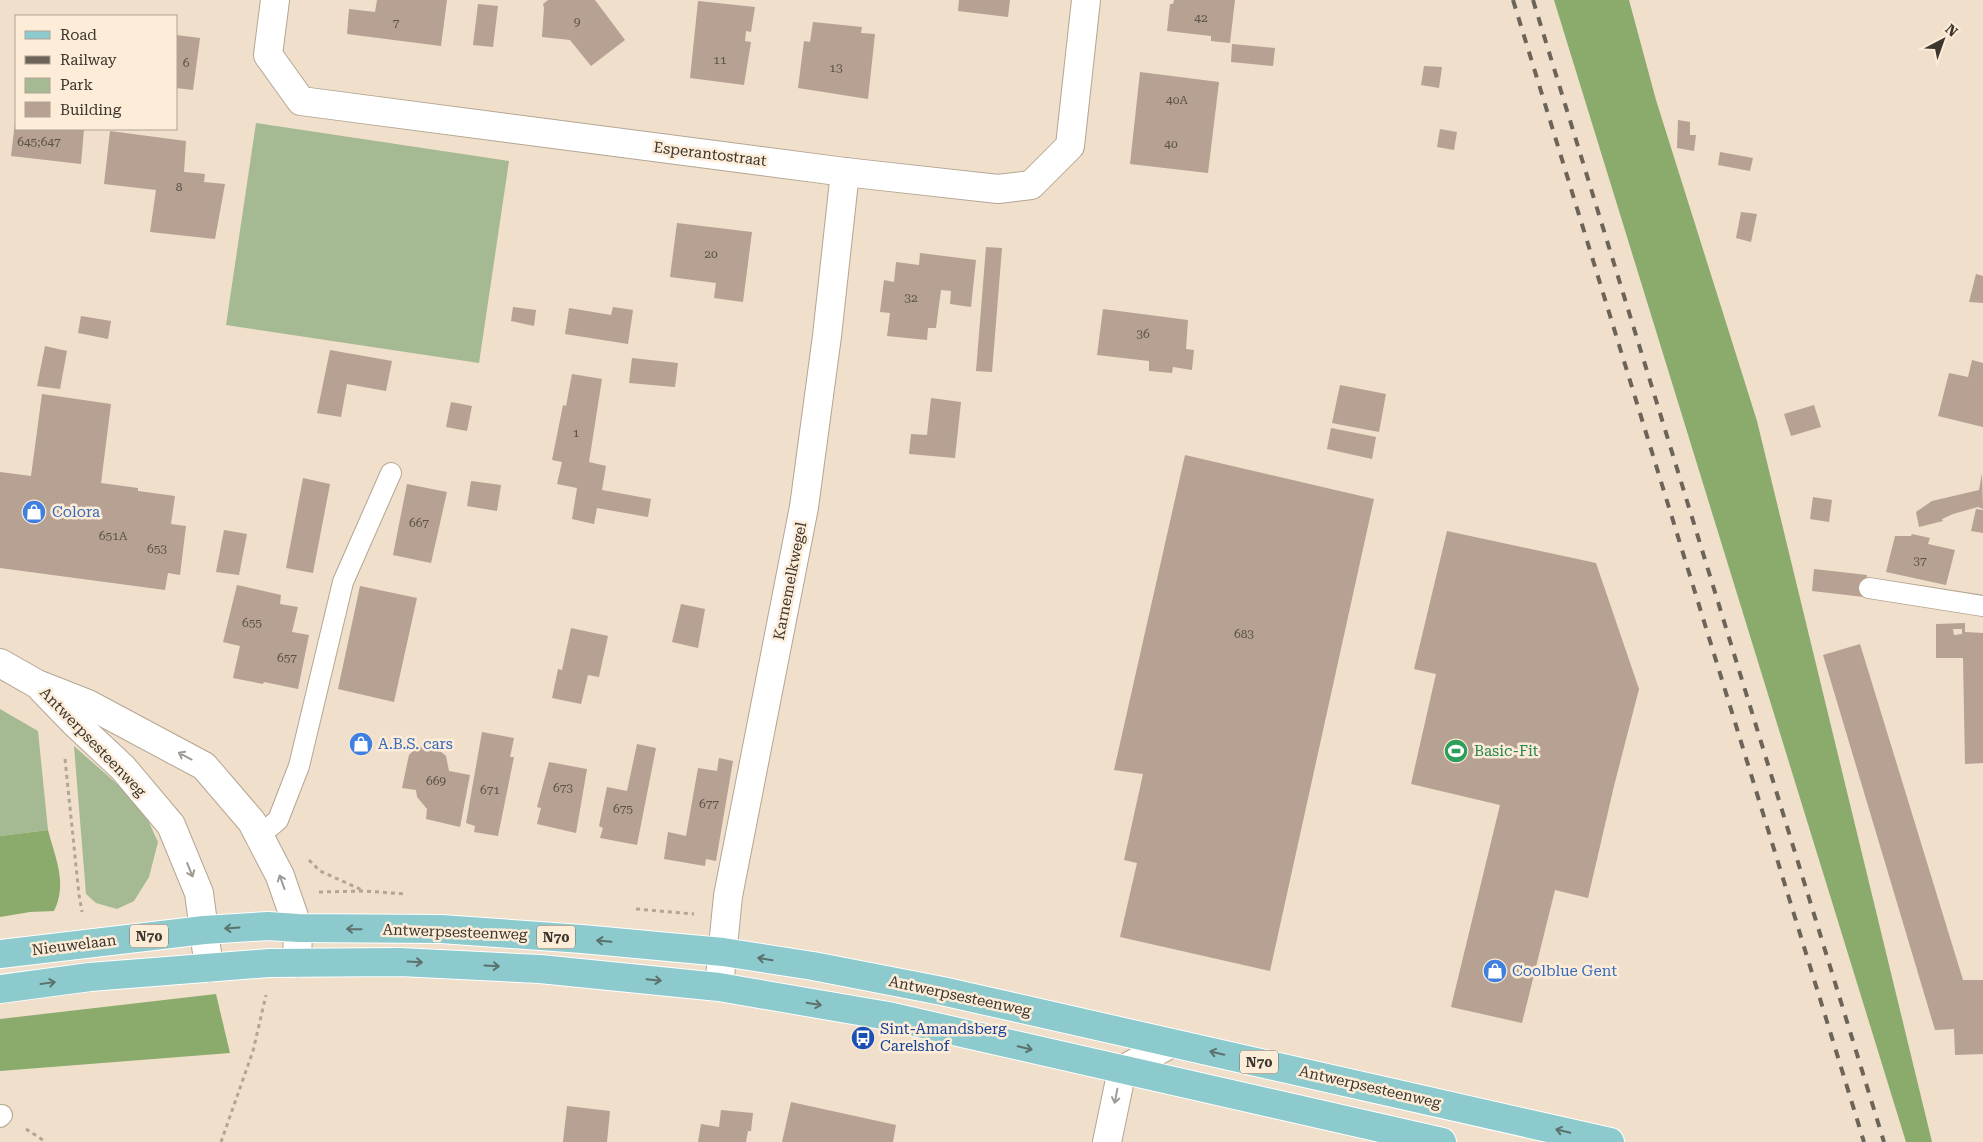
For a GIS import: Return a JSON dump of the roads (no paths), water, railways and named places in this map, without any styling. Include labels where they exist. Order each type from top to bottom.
[{"type":"main road","name":"Nieuwelaan","points":[[0,954],[204,930],[268,926],[298,928]]},
{"type":"main road","name":"Antwerpsesteenweg","points":[[298,928],[441,929],[582,939],[723,952],[813,966],[942,991],[1610,1142]]},
{"type":"main road","name":"N70","points":[[0,989],[90,977],[269,963],[400,962],[540,969],[719,987],[888,1016],[1442,1142]]},
{"type":"street","name":"Esperantostraat","points":[[275,0],[268,54],[301,101],[845,172],[998,189],[1031,185],[1070,146],[1086,0]]},
{"type":"street","name":"Karnemelkwegel","points":[[719,987],[728,896],[804,507],[827,336],[845,172]]},
{"type":"street","name":"Antwerpsesteenweg","points":[[0,663],[37,684],[88,704],[204,766],[252,822],[280,876],[298,928],[297,963]]},
{"type":"street","name":"Antwerpsesteenweg","points":[[37,684],[123,768],[171,825],[199,893],[209,968]]},
{"type":"street","points":[[1107,1142],[1122,1070],[1172,1043]]},
{"type":"lane","points":[[259,836],[278,820],[299,766],[343,582],[391,473]]},
{"type":"lane","points":[[1869,588],[1983,606]]},
{"type":"railway","points":[[1513,0],[1864,1142]]},
{"type":"railway","points":[[1533,0],[1884,1142]]},
{"type":"place","name":"Colora","points":[[34,512]]},
{"type":"place","name":"A.B.S. cars","points":[[361,744]]},
{"type":"place","name":"Basic-Fit","points":[[1456,751]]},
{"type":"place","name":"Coolblue Gent","points":[[1495,971]]},
{"type":"place","name":"Sint-Amandsberg Carelshof","points":[[863,1038]]}]
